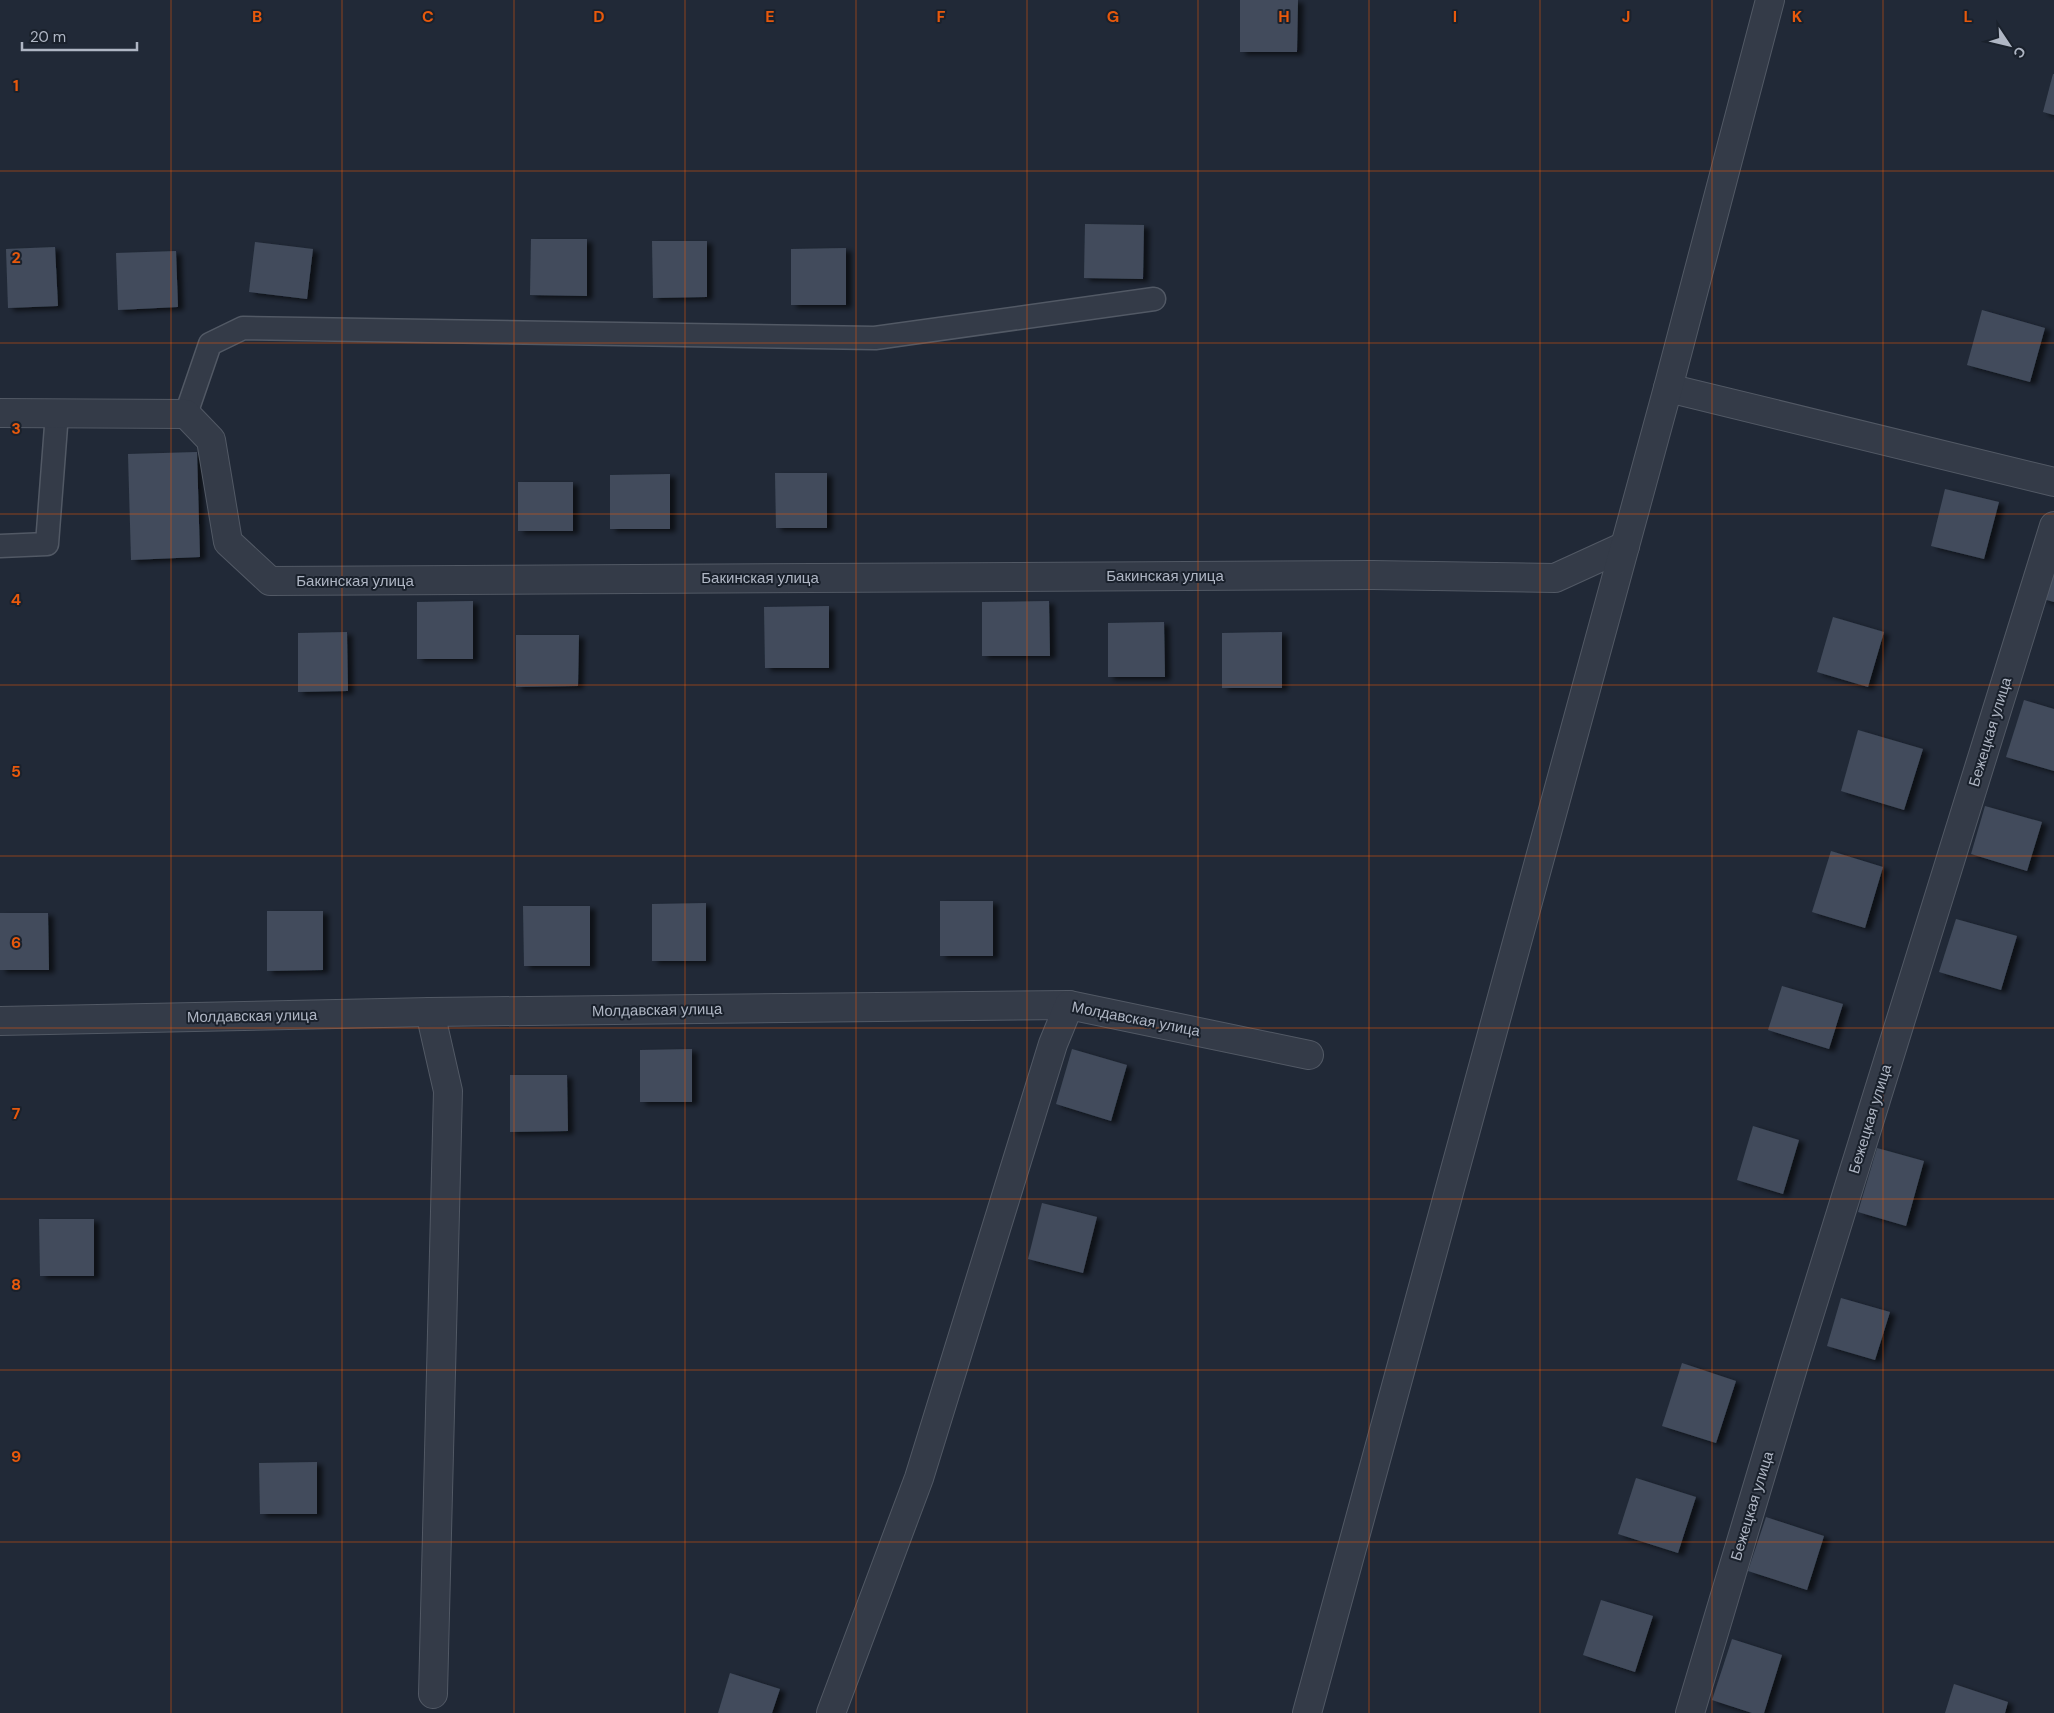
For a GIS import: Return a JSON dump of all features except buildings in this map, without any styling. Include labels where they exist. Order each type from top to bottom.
[{"type":"street","points":[[1307,1713],[1668,388],[1770,0]]},
{"type":"street","points":[[1668,388],[2054,482]]},
{"type":"street","points":[[0,412],[186,414]]},
{"type":"street","name":"Бакинская улица","points":[[186,414],[211,440],[228,542],[270,581],[1364,575],[1556,578],[1625,546]]},
{"type":"street","name":"Бежецкая улица","points":[[1690,1713],[1794,1364],[2054,526]]},
{"type":"street","points":[[831,1713],[919,1478],[1053,1044],[1069,1005]]},
{"type":"street","name":"Молдавская улица","points":[[0,1021],[430,1012],[1069,1005],[1309,1055]]},
{"type":"street","points":[[430,1012],[448,1091],[433,1694]]},
{"type":"lane","points":[[186,414],[210,344],[243,328],[875,338],[1154,299]]},
{"type":"lane","points":[[0,546],[47,544],[57,413]]}]
